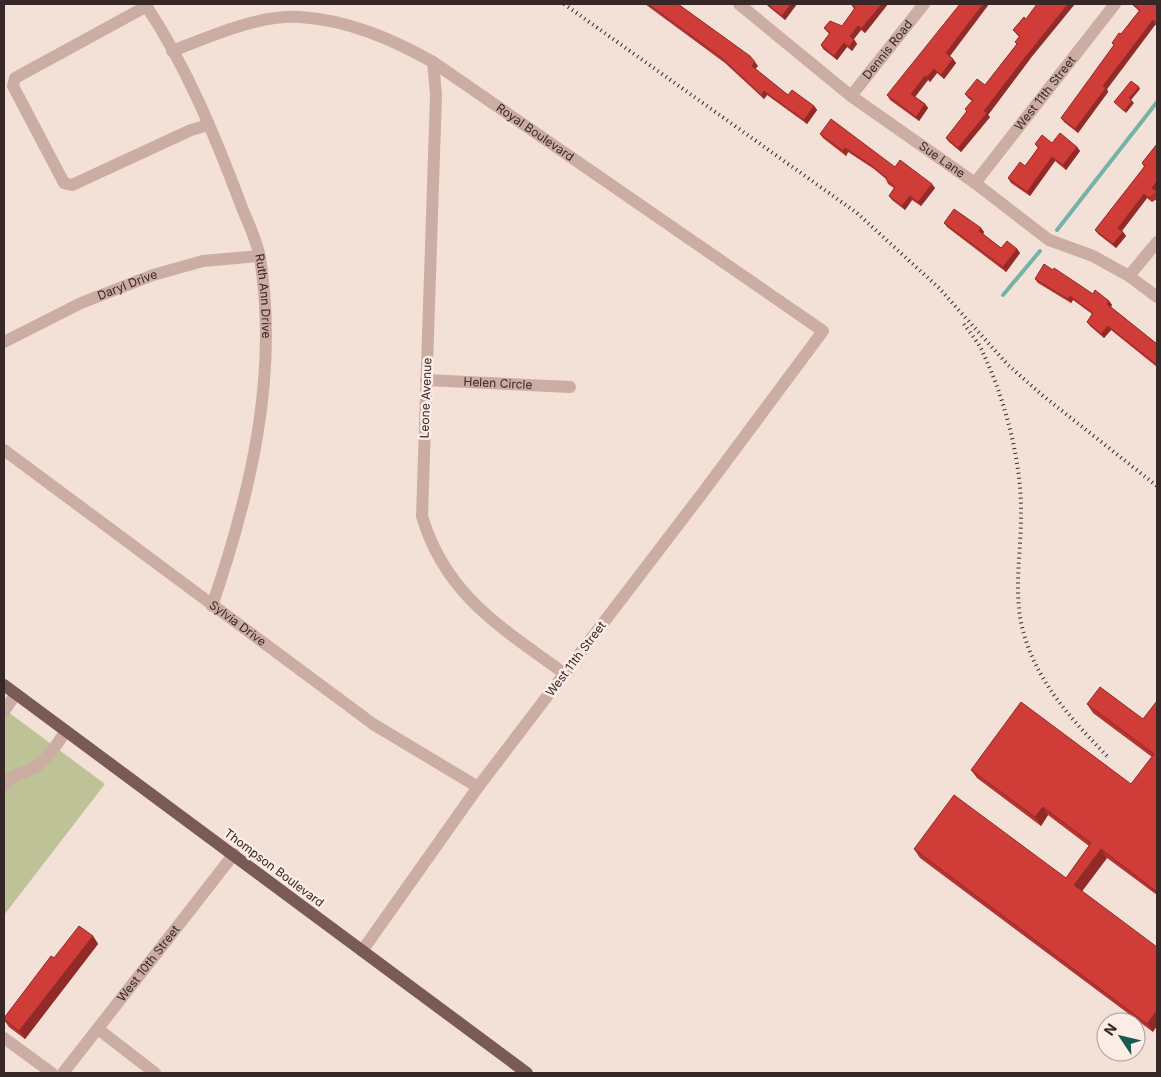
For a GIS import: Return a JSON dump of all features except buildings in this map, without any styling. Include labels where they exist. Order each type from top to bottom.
[{"type":"main road","name":"Thompson Boulevard","points":[[4,685],[528,1073]]},
{"type":"street","name":"Sue Lane","points":[[740,4],[851,96],[975,183],[1049,240],[1093,256],[1130,276],[1157,296]]},
{"type":"street","name":"Dennis Road","points":[[851,96],[924,4]]},
{"type":"street","name":"West 11th Street","points":[[975,183],[1116,4]]},
{"type":"street","name":"Ruth Ann Drive","points":[[146,5],[172,51],[208,124],[260,256],[266,318],[264,369],[257,433],[250,477],[234,541],[212,606]]},
{"type":"street","points":[[146,5],[15,78],[13,86],[64,183],[72,185],[208,124]]},
{"type":"street","name":"Royal Boulevard","points":[[172,51],[229,29],[272,19],[300,17],[370,31],[433,62],[823,331],[794,370]]},
{"type":"street","name":"Leone Avenue","points":[[433,62],[436,95],[422,516],[430,542],[442,566],[463,592],[494,622],[565,674]]},
{"type":"street","points":[[1130,276],[1157,242]]},
{"type":"street","name":"Daryl Drive","points":[[4,342],[81,303],[153,275],[203,261],[260,256]]},
{"type":"street","name":"West 11th Street","points":[[362,950],[478,787],[794,370]]},
{"type":"street","name":"Helen Circle","points":[[426,380],[570,387]]},
{"type":"street","name":"Sylvia Drive","points":[[4,450],[373,724],[478,787]]},
{"type":"street","points":[[4,711],[16,694]]},
{"type":"street","points":[[4,785],[14,774],[26,771],[43,761],[66,731]]},
{"type":"street","name":"West 10th Street","points":[[63,1073],[234,854]]},
{"type":"street","points":[[98,1029],[155,1073]]},
{"type":"street","points":[[4,1038],[52,1073]]},
{"type":"green space","points":[[4,709],[105,784],[4,915]]},
{"type":"waterway","points":[[1057,230],[1157,102]]},
{"type":"waterway","points":[[1003,295],[1040,251]]},
{"type":"railway","points":[[564,4],[857,213],[939,288],[1008,365],[1042,395],[1157,486]]},
{"type":"railway","points":[[964,324],[979,346],[991,371],[1011,432],[1021,495],[1018,579],[1020,617],[1025,638],[1032,658],[1053,694],[1108,757]]}]
